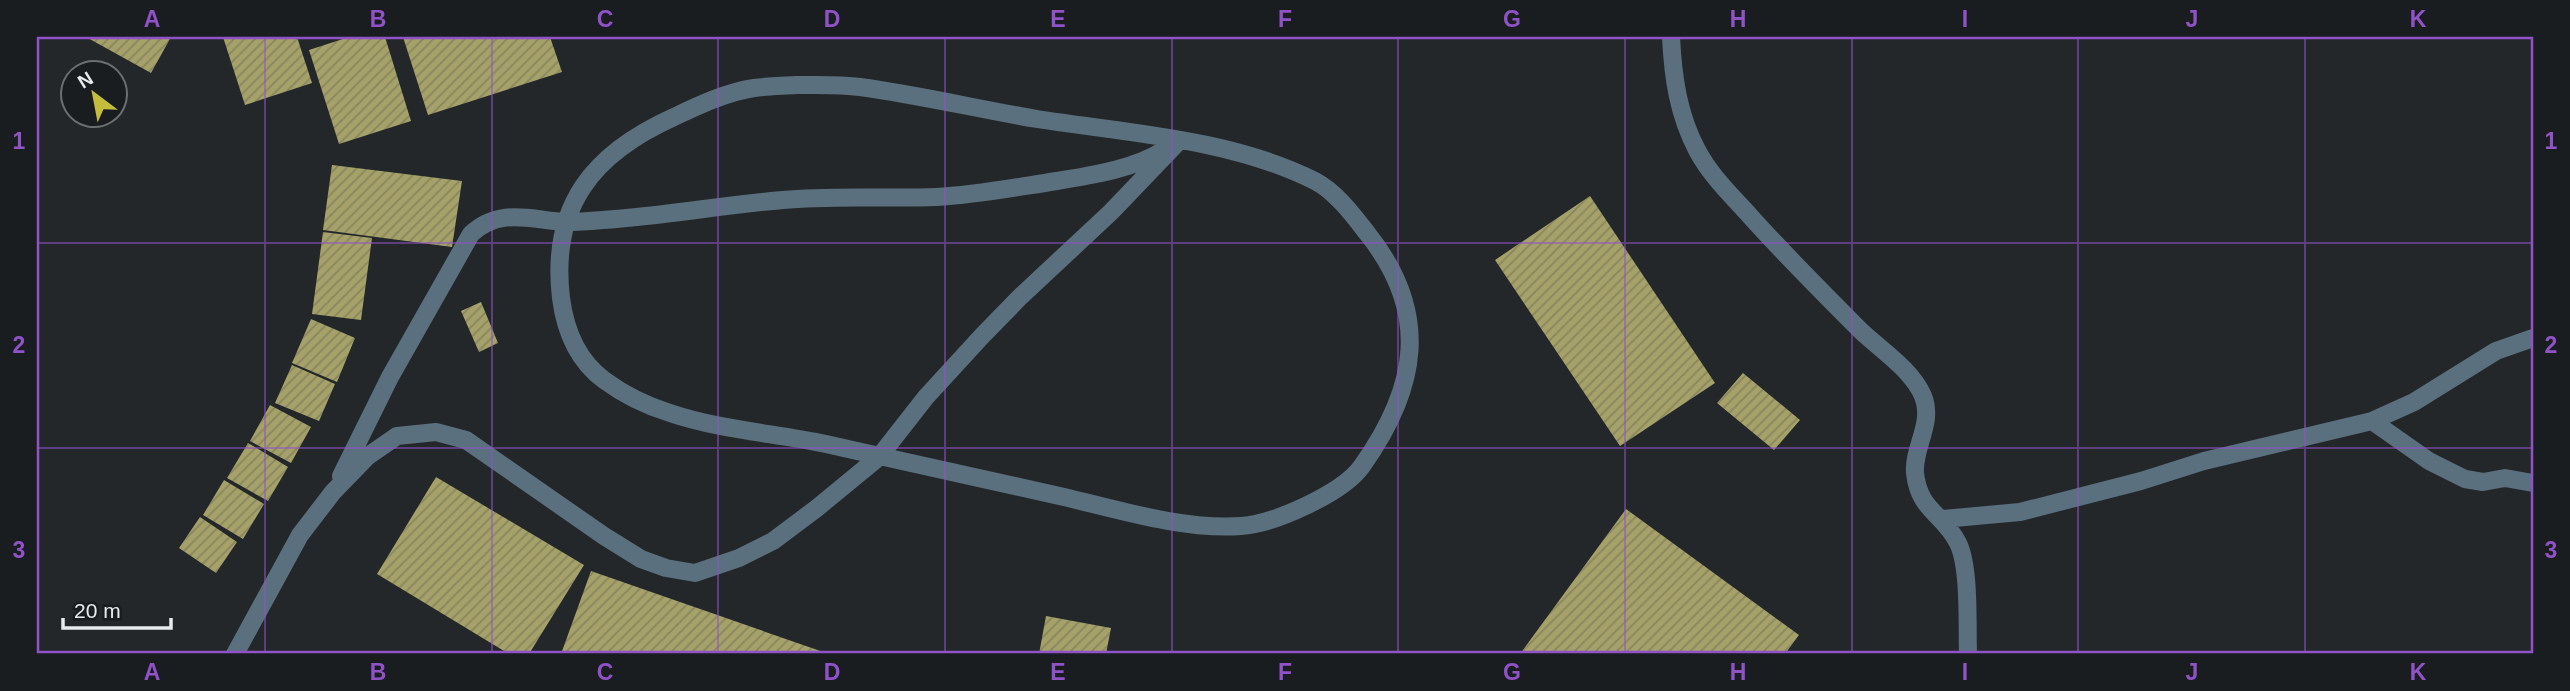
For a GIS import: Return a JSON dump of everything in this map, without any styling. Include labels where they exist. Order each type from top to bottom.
[{"type":"street","points":[[1671,37],[1673,79],[1684,119],[1696,149],[1713,176],[1838,309],[1909,375],[1923,396],[1927,424],[1915,470],[1918,491],[1925,506],[1943,519],[1960,547],[1968,654]]},
{"type":"street","points":[[796,85],[854,86],[1056,122],[1122,129],[1179,141],[1227,150],[1270,163],[1321,184],[1350,211],[1379,248],[1401,291],[1412,333],[1408,370],[1392,413],[1358,473],[1326,497],[1246,526],[1205,526],[1138,514],[816,442],[713,426],[666,412],[636,399],[601,378],[580,355],[564,324],[560,288],[560,246],[579,193],[598,165],[628,141],[710,101],[749,88],[796,85]]},
{"type":"street","points":[[333,492],[390,377],[471,234],[480,225],[496,218],[517,216],[567,222],[687,212],[784,199],[939,197],[989,192],[1116,169],[1155,156],[1179,141]]},
{"type":"street","points":[[235,654],[300,535],[333,492],[368,456],[397,436],[436,432],[466,440],[549,499],[641,559],[666,568],[695,573],[739,558],[772,541],[879,457],[926,397],[982,336],[1111,212],[1179,141]]},
{"type":"street","points":[[1943,519],[2020,512],[2141,481],[2204,461],[2372,421],[2414,402],[2496,351],[2533,338]]},
{"type":"street","points":[[2372,421],[2429,461],[2465,479],[2483,482],[2505,478],[2533,483]]},
{"type":"building","points":[[86,37],[171,37],[151,73]]},
{"type":"building","points":[[223,37],[297,37],[312,83],[245,105]]},
{"type":"building","points":[[349,37],[385,37],[411,121],[339,144],[309,50]]},
{"type":"building","points":[[403,37],[550,37],[562,72],[428,115]]},
{"type":"building","points":[[332,165],[462,181],[452,247],[323,230]]},
{"type":"building","points":[[1590,196],[1715,383],[1620,446],[1495,260]]},
{"type":"building","points":[[323,232],[372,238],[361,320],[312,314]]},
{"type":"building","points":[[481,302],[498,343],[479,352],[461,311]]},
{"type":"building","points":[[311,319],[355,338],[337,382],[292,363]]},
{"type":"building","points":[[292,365],[335,384],[319,421],[275,403]]},
{"type":"building","points":[[1743,373],[1800,420],[1774,450],[1717,403]]},
{"type":"building","points":[[270,405],[311,427],[291,463],[250,441]]},
{"type":"building","points":[[248,443],[288,467],[268,501],[227,478]]},
{"type":"building","points":[[436,477],[584,565],[529,654],[509,654],[377,574]]},
{"type":"building","points":[[224,480],[264,504],[243,539],[203,515]]},
{"type":"building","points":[[1626,509],[1799,635],[1785,654],[1520,654]]},
{"type":"building","points":[[200,517],[237,542],[216,573],[179,548]]},
{"type":"building","points":[[591,571],[829,654],[561,654]]},
{"type":"building","points":[[1046,616],[1111,628],[1106,654],[1039,654]]}]
